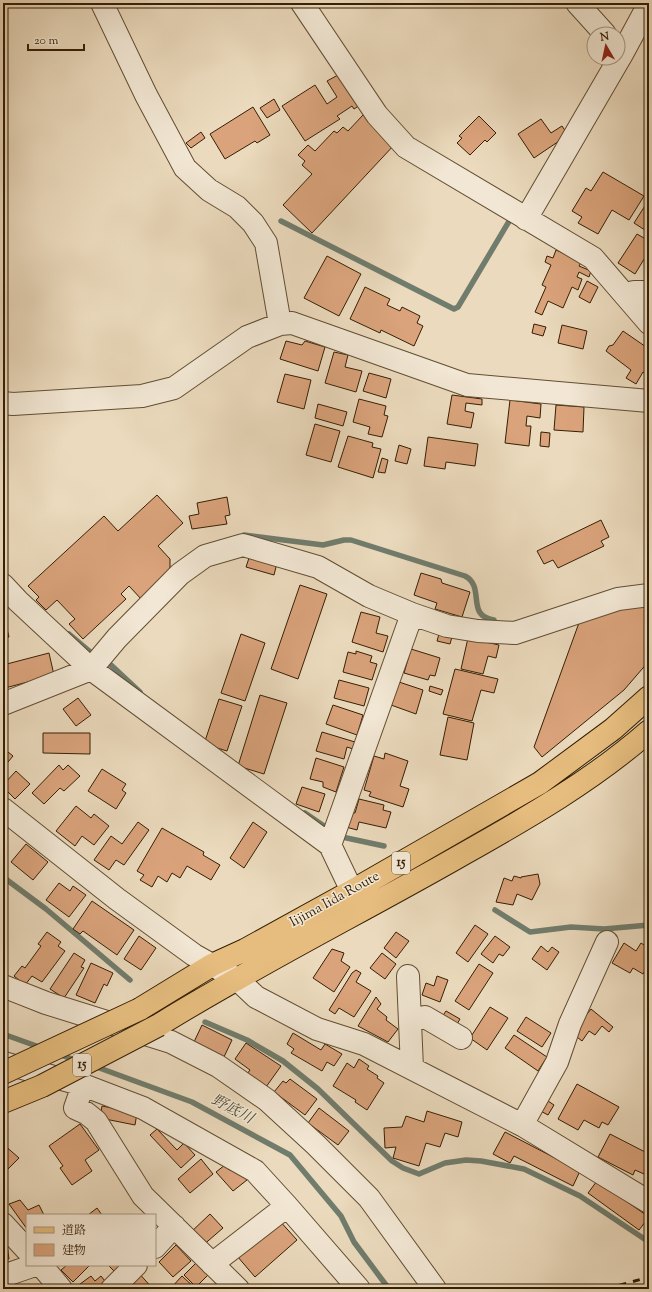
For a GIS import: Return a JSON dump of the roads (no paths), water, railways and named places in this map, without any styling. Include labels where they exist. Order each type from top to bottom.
[{"type":"main road","name":"Iijima Iida Route","points":[[3,1073],[140,1009],[212,965],[245,950],[540,783],[613,729],[649,697]]},
{"type":"main road","name":"Iijima Iida Route","points":[[3,1102],[42,1086],[159,1025],[208,994],[376,904],[533,814],[604,768],[649,731]]},
{"type":"street","points":[[102,3],[146,95],[185,168],[209,190],[237,207],[253,223],[266,242],[280,324]]},
{"type":"street","points":[[302,3],[377,115],[406,147],[593,258],[649,323]]},
{"type":"street","points":[[577,3],[598,26]]},
{"type":"street","points":[[626,41],[649,4]]},
{"type":"street","points":[[526,219],[612,66]]},
{"type":"street","points":[[625,295],[634,292],[649,292]]},
{"type":"street","points":[[3,403],[13,404],[142,396],[174,388],[247,337],[280,324],[292,323],[467,385],[649,401]]},
{"type":"street","points":[[3,704],[91,669],[117,638],[180,574],[205,556],[243,546],[318,567],[370,596],[412,614],[447,626],[478,631],[515,633],[618,599],[649,595]]},
{"type":"street","points":[[3,585],[18,601],[91,669],[176,724],[330,845],[352,890]]},
{"type":"street","points":[[330,845],[412,614]]},
{"type":"street","points":[[3,809],[118,899],[194,955],[237,979],[256,996],[317,1029],[364,1044],[522,1125],[649,1202]]},
{"type":"street","points":[[522,1125],[557,1062],[570,1024],[607,942]]},
{"type":"street","points":[[408,976],[412,1068]]},
{"type":"street","points":[[3,986],[46,1003],[171,1042],[218,1066],[267,1100],[316,1145],[369,1198],[435,1289]]},
{"type":"street","points":[[410,1020],[425,1017],[461,1038]]},
{"type":"street","points":[[3,1062],[83,1084],[143,1108],[255,1171],[288,1206],[359,1289]]},
{"type":"street","points":[[83,1084],[75,1108],[86,1113],[96,1121],[143,1196],[238,1289]]},
{"type":"street","points":[[212,1264],[288,1206]]},
{"type":"street","points":[[3,1224],[26,1249]]},
{"type":"street","points":[[156,1246],[174,1226]]},
{"type":"street","points":[[3,1276],[32,1266]]},
{"type":"street","points":[[42,1266],[61,1289]]},
{"type":"street","points":[[112,1289],[135,1266]]},
{"type":"waterway","points":[[281,221],[454,309],[458,307],[511,218]]},
{"type":"waterway","points":[[244,535],[323,545],[344,540],[351,540],[465,576],[471,581],[474,587],[480,613],[485,617],[494,620]]},
{"type":"waterway","points":[[69,634],[94,655]]},
{"type":"waterway","points":[[111,665],[140,692]]},
{"type":"waterway","points":[[305,813],[324,826]]},
{"type":"waterway","points":[[342,837],[384,846]]},
{"type":"waterway","points":[[3,877],[46,909],[130,980]]},
{"type":"waterway","points":[[495,910],[530,932],[571,927],[604,929],[649,925]]},
{"type":"waterway","points":[[205,1022],[247,1040],[283,1061],[318,1089],[392,1161],[403,1168],[419,1174],[445,1163],[466,1160],[481,1161],[524,1169],[580,1196],[649,1242]]},
{"type":"waterway","name":"野底川","points":[[3,1034],[42,1048]]},
{"type":"waterway","name":"野底川","points":[[58,1054],[78,1061]]},
{"type":"waterway","name":"野底川","points":[[94,1066],[192,1102],[290,1155],[341,1216],[354,1242],[389,1289]]},
{"type":"railway","points":[[606,1289],[649,1277]]}]
